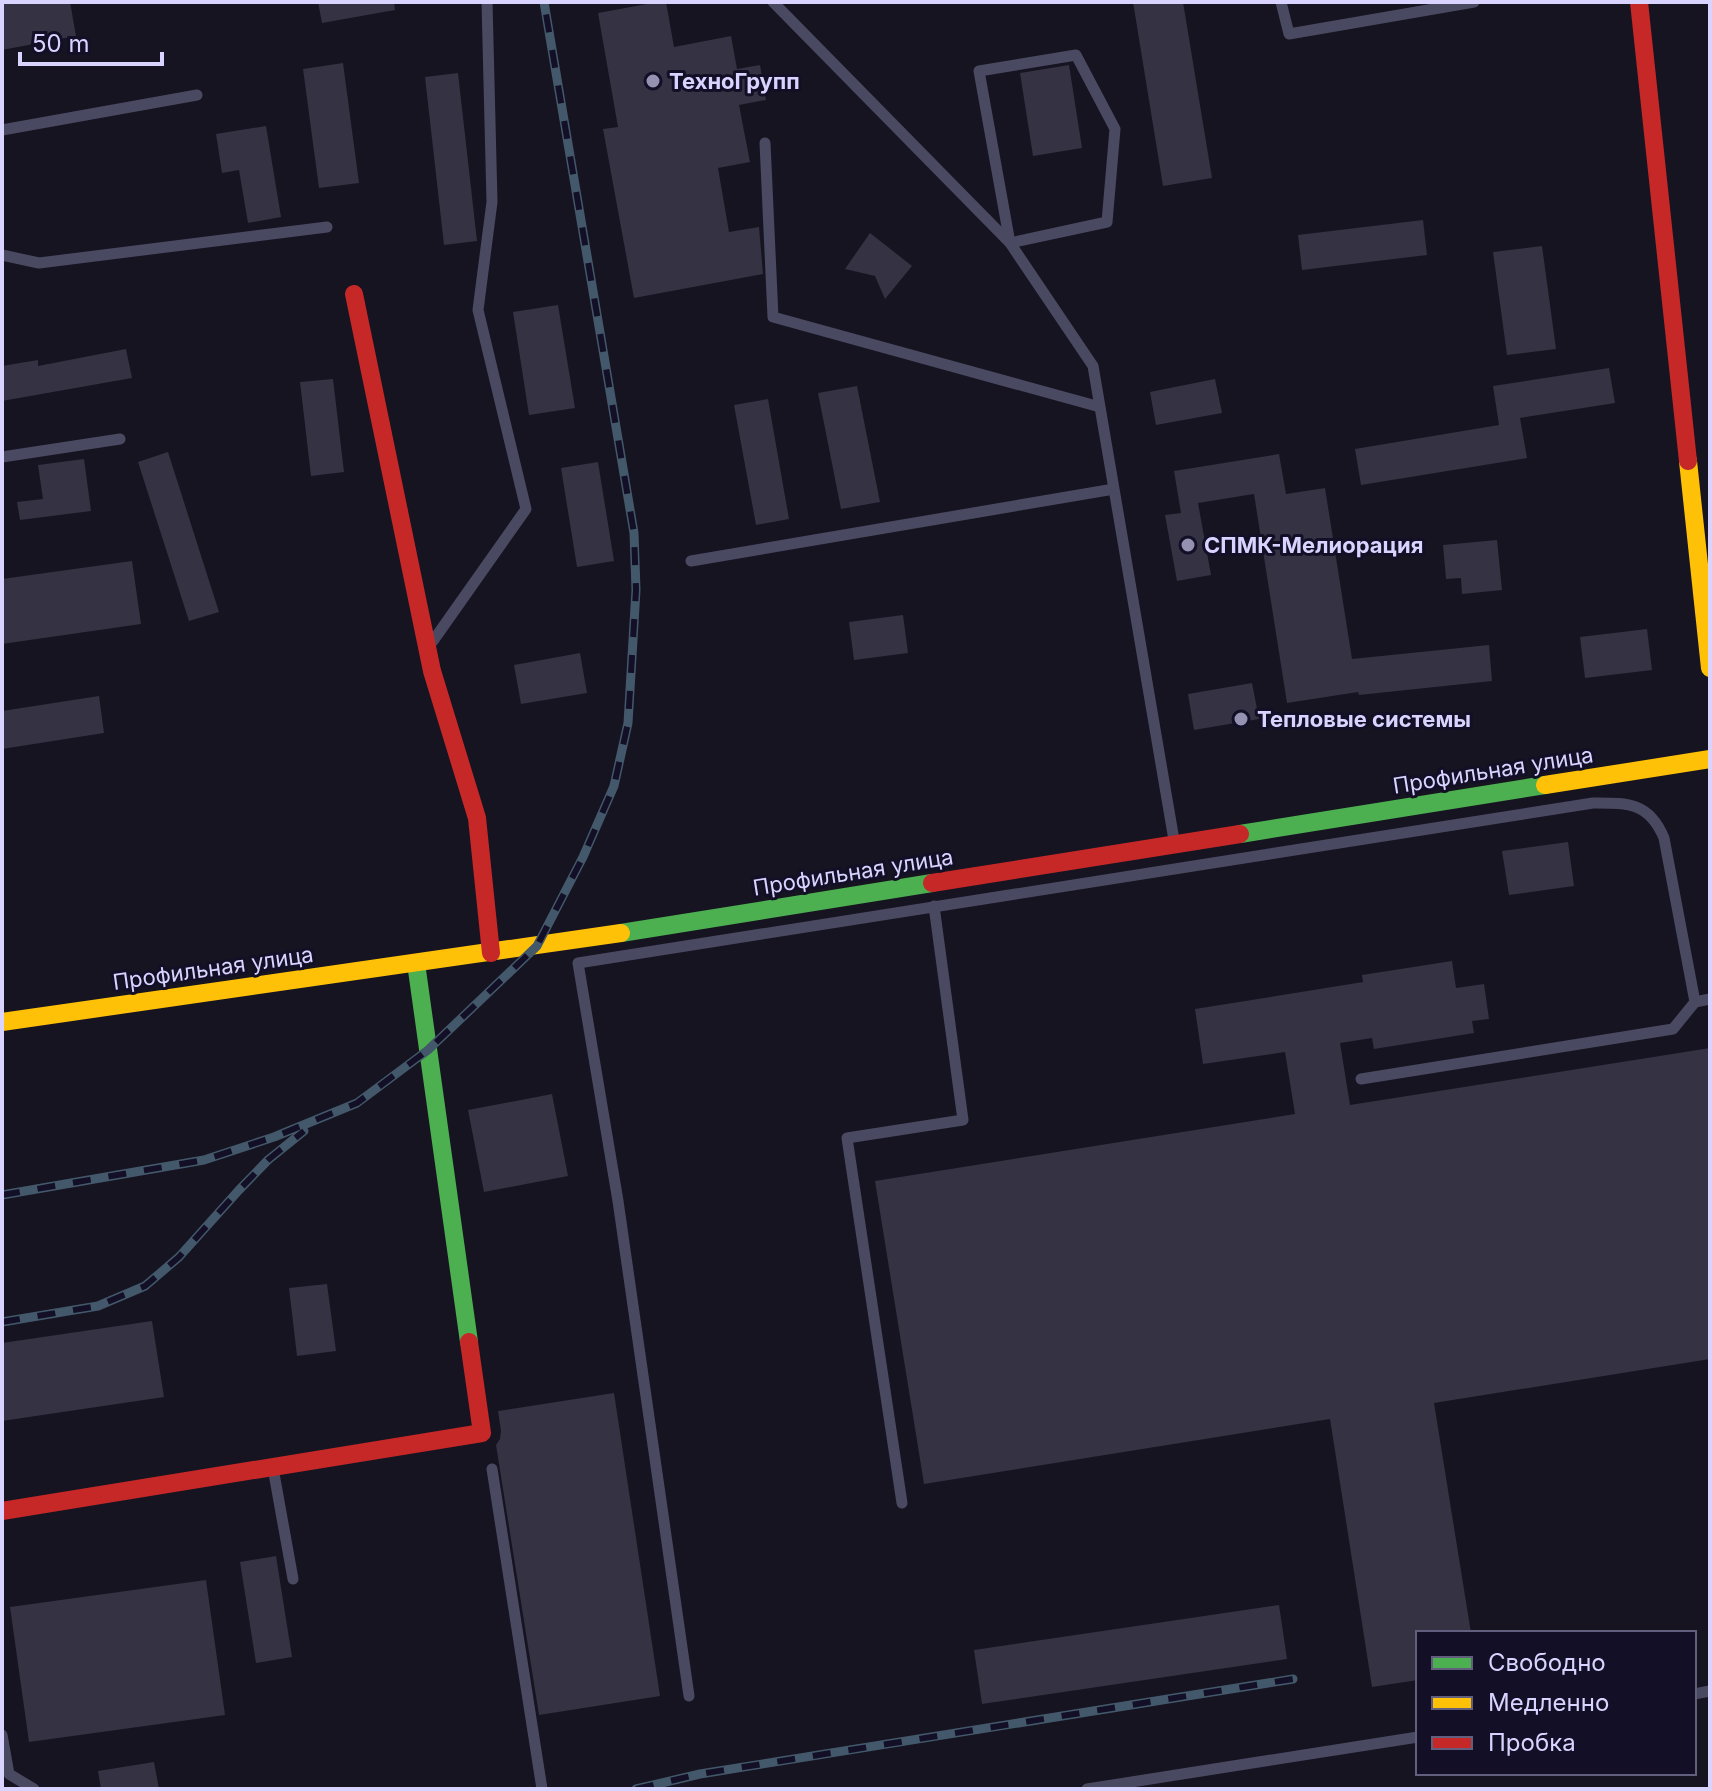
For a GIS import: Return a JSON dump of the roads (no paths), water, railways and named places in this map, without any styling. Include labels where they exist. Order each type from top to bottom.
[{"type":"street","points":[[1639,2],[1710,668]]},
{"type":"street","points":[[354,294],[432,671],[477,818],[491,953]]},
{"type":"street","name":"Профильная улица","points":[[2,1022],[491,953],[1710,759]]},
{"type":"street","points":[[2,1511],[482,1433],[416,963]]},
{"type":"lane","points":[[428,648],[526,509],[478,310],[492,202],[487,2]]},
{"type":"lane","points":[[773,2],[1010,243],[1093,366],[1175,845]]},
{"type":"lane","points":[[1281,2],[1289,34],[1474,2]]},
{"type":"lane","points":[[1076,55],[1115,129],[1107,222],[1010,243],[979,71],[1076,55]]},
{"type":"lane","points":[[2,130],[197,95]]},
{"type":"lane","points":[[765,143],[773,317],[1100,407]]},
{"type":"lane","points":[[2,255],[39,263],[327,227]]},
{"type":"lane","points":[[2,457],[120,439]]},
{"type":"lane","points":[[691,561],[1114,489]]},
{"type":"lane","points":[[689,1696],[618,1201],[578,963],[1593,803],[1623,803],[1644,810],[1657,822],[1664,838],[1695,1002]]},
{"type":"lane","points":[[902,1503],[847,1138],[963,1120],[934,906]]},
{"type":"lane","points":[[1361,1079],[1673,1029],[1695,1002],[1710,999]]},
{"type":"lane","points":[[273,1467],[293,1579]]},
{"type":"lane","points":[[492,1469],[542,1789]]},
{"type":"lane","points":[[2,1735],[9,1774],[34,1789]]},
{"type":"lane","points":[[1087,1789],[1416,1737]]},
{"type":"railway","points":[[2,1195],[204,1160],[274,1137],[357,1103],[428,1050],[537,946],[583,857],[614,786],[628,723],[636,590],[634,533],[544,2]]},
{"type":"railway","points":[[2,1322],[98,1306],[145,1286],[179,1257],[268,1160],[304,1131]]},
{"type":"railway","points":[[636,1789],[700,1774],[1293,1679]]},
{"type":"place","name":"ТехноГрупп","points":[[653,81]]},
{"type":"place","name":"СПМК-Мелиорация","points":[[1188,545]]},
{"type":"place","name":"Тепловые системы","points":[[1241,719]]}]
